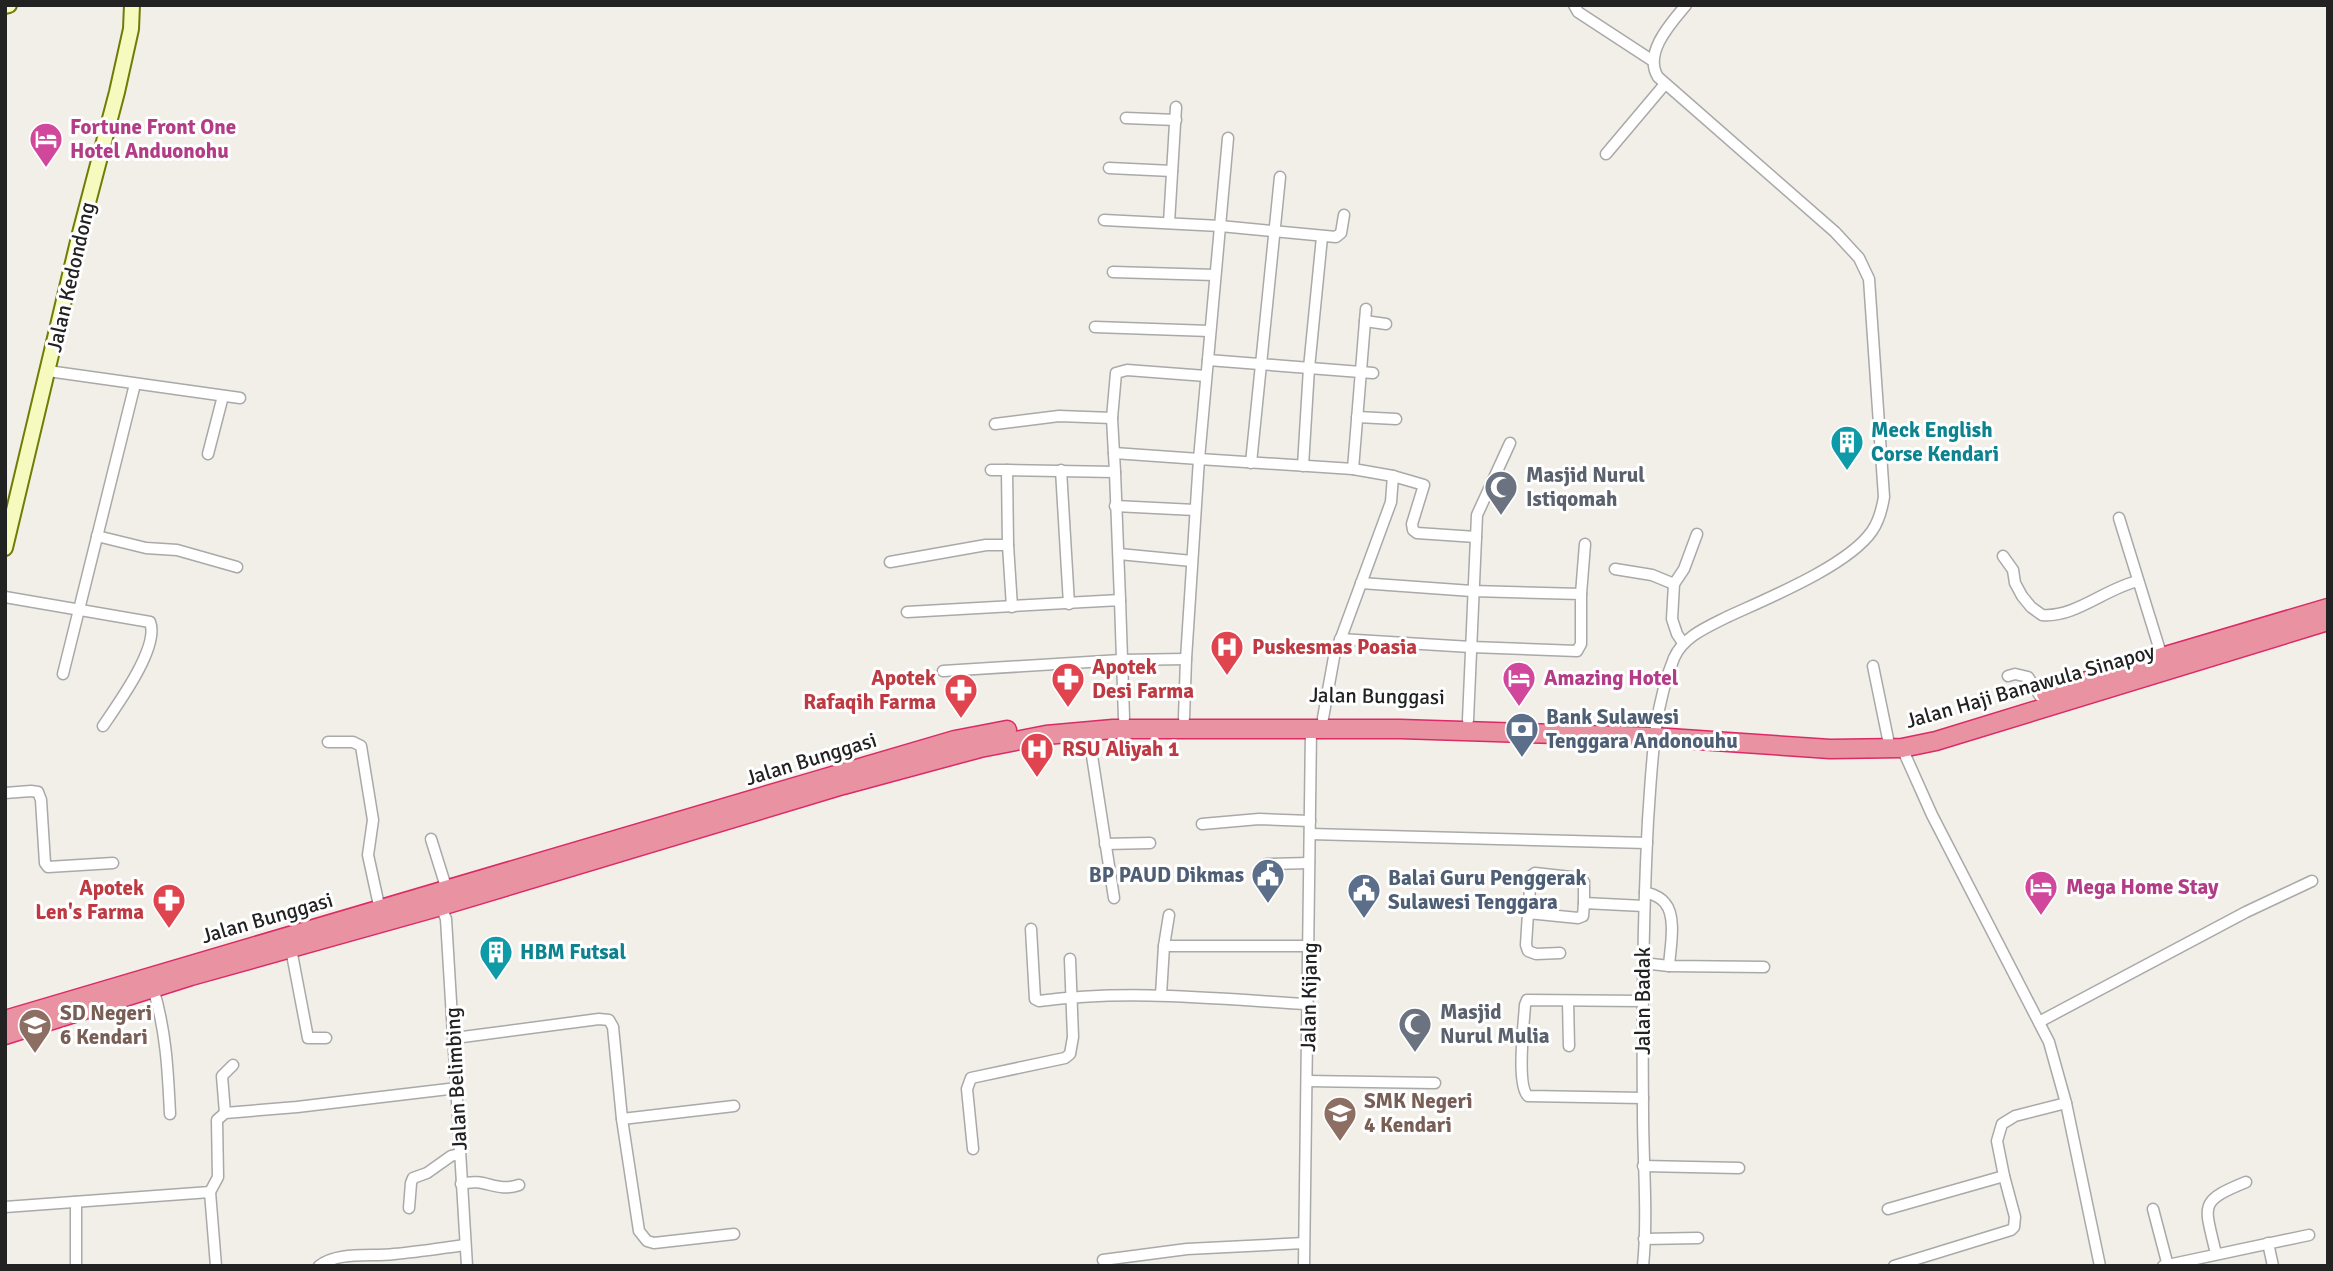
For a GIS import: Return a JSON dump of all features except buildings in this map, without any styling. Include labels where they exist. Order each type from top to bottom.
[{"type":"highway","name":"Jalan Haji Banawula Sinapoy","points":[[1933,736],[2040,696],[2328,608]]},
{"type":"highway","name":"Jalan Haji Banawula Sinapoy","points":[[1655,732],[1895,743],[1933,736],[2328,621]]},
{"type":"highway","name":"Jalan Bunggasi","points":[[5,1035],[153,988],[190,970],[291,949],[441,897],[841,779],[1044,724],[1124,718],[1184,719],[1217,723]]},
{"type":"highway","name":"Jalan Bunggasi","points":[[956,748],[1088,730],[1217,723],[1468,720],[1655,732]]},
{"type":"highway","name":"Jalan Bunggasi","points":[[1317,723],[1441,730],[1655,732]]},
{"type":"highway","name":"Jalan Bunggasi","points":[[5,1020],[190,970],[380,910],[441,897]]},
{"type":"street","name":"Jalan Kedondong","points":[[6,544],[80,233],[117,92],[131,29],[132,5]]},
{"type":"street","points":[[1574,5],[1578,12],[1653,61]]},
{"type":"street","points":[[1686,5],[1663,36],[1653,61],[1655,72],[1665,84],[1835,232],[1865,267],[1872,300],[1884,496],[1882,511],[1871,533],[1846,556],[1800,582],[1709,626],[1683,643],[1672,619],[1674,584],[1684,569],[1697,534]]},
{"type":"street","points":[[1606,154],[1665,84]]},
{"type":"street","points":[[1169,223],[1176,107]]},
{"type":"street","points":[[1126,118],[1176,120]]},
{"type":"street","points":[[1184,719],[1195,510],[1228,138]]},
{"type":"street","points":[[1109,168],[1172,171]]},
{"type":"street","points":[[1251,463],[1280,177]]},
{"type":"street","points":[[1104,220],[1220,226],[1335,237],[1340,235],[1344,215]]},
{"type":"street","points":[[1303,466],[1309,368],[1322,237]]},
{"type":"street","points":[[1113,272],[1215,275]]},
{"type":"street","points":[[1353,469],[1366,309]]},
{"type":"street","points":[[1365,321],[1386,324]]},
{"type":"street","points":[[1095,327],[1210,331]]},
{"type":"street","points":[[1208,360],[1373,373]]},
{"type":"street","points":[[48,371],[240,398]]},
{"type":"street","points":[[1124,718],[1112,418],[1114,381],[1118,371],[1206,376]]},
{"type":"street","points":[[63,674],[135,384]]},
{"type":"street","points":[[208,454],[223,396]]},
{"type":"street","points":[[995,424],[1059,416],[1112,418]]},
{"type":"street","points":[[1357,417],[1396,419]]},
{"type":"street","points":[[1468,720],[1472,591],[1479,509],[1510,443]]},
{"type":"street","points":[[1114,453],[1353,469],[1413,480],[1424,485],[1412,524],[1413,530],[1417,533],[1476,537]]},
{"type":"street","points":[[991,470],[1115,471]]},
{"type":"street","points":[[1007,470],[1012,607]]},
{"type":"street","points":[[1061,470],[1069,604]]},
{"type":"street","name":"Jalan Kijang","points":[[1304,1266],[1310,821],[1317,723],[1340,639],[1391,502],[1393,476]]},
{"type":"street","points":[[1115,506],[1195,510]]},
{"type":"street","points":[[2119,518],[2162,657]]},
{"type":"street","points":[[97,536],[146,548],[177,550],[237,567]]},
{"type":"street","points":[[1340,639],[1578,650],[1581,644],[1585,544]]},
{"type":"street","points":[[890,562],[974,547],[1008,545]]},
{"type":"street","points":[[1119,554],[1192,561]]},
{"type":"street","points":[[2003,556],[2013,570],[2015,583],[2022,596],[2042,615],[2073,609],[2117,586],[2138,581]]},
{"type":"street","points":[[1615,569],[1652,575],[1674,584]]},
{"type":"street","points":[[1361,583],[1472,591],[1581,594]]},
{"type":"street","points":[[5,597],[146,620],[152,625],[152,633],[138,672],[103,726]]},
{"type":"street","points":[[907,612],[1120,600]]},
{"type":"street","name":"Jalan Badak","points":[[1643,1266],[1642,1001],[1647,843],[1655,732],[1670,672],[1683,643]]},
{"type":"street","points":[[943,671],[1121,660],[1186,659]]},
{"type":"street","points":[[1873,666],[1895,743],[2049,1041],[2067,1103],[2100,1266]]},
{"type":"street","points":[[2008,676],[2015,674],[2028,677],[2040,696]]},
{"type":"street","points":[[1088,730],[1114,898]]},
{"type":"street","points":[[328,742],[361,746],[373,820],[368,855],[380,910]]},
{"type":"street","points":[[5,793],[38,792],[41,800],[45,863],[48,867],[113,863]]},
{"type":"street","points":[[1202,824],[1259,819],[1310,821]]},
{"type":"street","points":[[1310,834],[1647,843]]},
{"type":"street","name":"Jalan Belimbing","points":[[431,839],[446,919],[467,1266]]},
{"type":"street","points":[[1105,844],[1150,843]]},
{"type":"street","points":[[1267,864],[1310,863]]},
{"type":"street","points":[[1528,914],[1580,918],[1584,915],[1584,882],[1580,878],[1535,873],[1531,876],[1528,914],[1526,949],[1536,954],[1560,953]]},
{"type":"street","points":[[2039,1021],[2246,912],[2312,881]]},
{"type":"street","points":[[1645,892],[1659,897],[1668,907],[1671,917],[1669,966]]},
{"type":"street","points":[[1584,903],[1644,906]]},
{"type":"street","points":[[1161,995],[1169,915]]},
{"type":"street","points":[[1031,929],[1036,1000],[1072,996],[1161,995],[1308,1004]]},
{"type":"street","points":[[1164,946],[1310,946]]},
{"type":"street","points":[[291,949],[307,1038],[326,1038]]},
{"type":"street","points":[[972,1149],[967,1089],[969,1080],[975,1076],[1068,1056],[1073,1037],[1070,960]]},
{"type":"street","points":[[1643,963],[1669,966],[1764,967]]},
{"type":"street","points":[[153,988],[161,1014],[167,1053],[170,1114]]},
{"type":"street","points":[[1569,1000],[1569,1046]]},
{"type":"street","points":[[1642,1001],[1526,1002],[1522,1066],[1525,1094],[1541,1098],[1643,1098]]},
{"type":"street","points":[[454,1038],[599,1019],[609,1020],[613,1027],[622,1119],[639,1231],[643,1238],[654,1243],[734,1234]]},
{"type":"street","points":[[225,1112],[222,1076],[233,1065]]},
{"type":"street","points":[[1307,1081],[1436,1083]]},
{"type":"street","points":[[216,1266],[210,1192],[218,1177],[217,1120],[225,1112],[297,1107],[457,1088]]},
{"type":"street","points":[[1894,1266],[2011,1230],[2015,1217],[1997,1141],[2003,1124],[2015,1116],[2067,1103]]},
{"type":"street","points":[[622,1119],[734,1106]]},
{"type":"street","points":[[409,1208],[413,1178],[459,1154]]},
{"type":"street","points":[[1643,1166],[1739,1168]]},
{"type":"street","points":[[1888,1209],[2004,1177]]},
{"type":"street","points":[[461,1184],[478,1181],[504,1189],[519,1185]]},
{"type":"street","points":[[2216,1254],[2207,1213],[2210,1202],[2217,1194],[2246,1182]]},
{"type":"street","points":[[5,1207],[210,1192]]},
{"type":"street","points":[[76,1202],[76,1266]]},
{"type":"street","points":[[2152,1209],[2167,1265],[2309,1235]]},
{"type":"street","points":[[1644,1239],[1698,1238]]},
{"type":"street","points":[[1103,1260],[1187,1249],[1304,1243]]},
{"type":"street","points":[[2268,1243],[2273,1266]]},
{"type":"street","points":[[319,1266],[331,1259],[344,1257],[391,1255],[465,1245]]},
{"type":"place","name":"Fortune Front One Hotel Anduonohu","points":[[46,169]]},
{"type":"place","name":"Meck English Corse Kendari","points":[[1847,472]]},
{"type":"place","name":"Masjid Nurul Istiqomah","points":[[1501,517]]},
{"type":"place","name":"Puskesmas Poasia","points":[[1227,677]]},
{"type":"place","name":"Amazing Hotel","points":[[1519,708]]},
{"type":"place","name":"Apotek Desi Farma","points":[[1068,709]]},
{"type":"place","name":"Apotek Rafaqih Farma","points":[[961,720]]},
{"type":"place","name":"Bank Sulawesi Tenggara Andonouhu","points":[[1522,759]]},
{"type":"place","name":"RSU Aliyah 1","points":[[1037,779]]},
{"type":"place","name":"BP PAUD Dikmas","points":[[1268,905]]},
{"type":"place","name":"Mega Home Stay","points":[[2041,917]]},
{"type":"place","name":"Balai Guru Penggerak Sulawesi Tenggara","points":[[1364,920]]},
{"type":"place","name":"Apotek Len's Farma","points":[[169,930]]},
{"type":"place","name":"HBM Futsal","points":[[496,982]]},
{"type":"place","name":"Masjid Nurul Mulia","points":[[1415,1054]]},
{"type":"place","name":"SD Negeri 6 Kendari","points":[[35,1055]]},
{"type":"place","name":"SMK Negeri 4 Kendari","points":[[1340,1143]]}]
